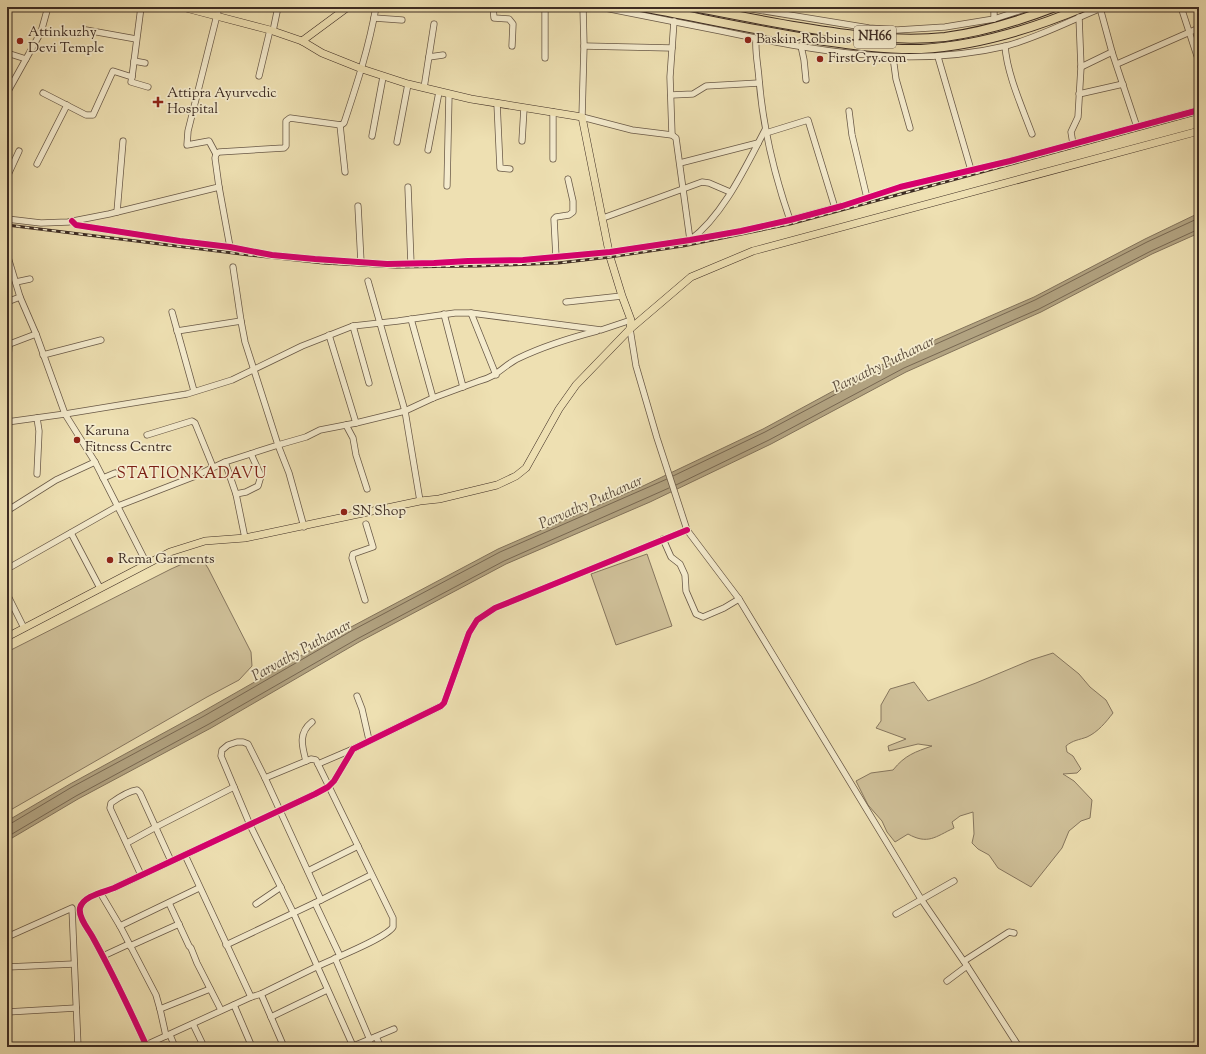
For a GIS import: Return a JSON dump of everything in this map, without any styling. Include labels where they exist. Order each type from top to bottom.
[{"type":"highway","name":"NH66","points":[[642,7],[786,35],[864,47],[921,49],[971,43],[1015,32],[1084,7]]},
{"type":"highway","name":"NH66","points":[[693,7],[837,33],[895,39],[944,37],[966,34],[1014,22],[1055,7]]},
{"type":"main road","points":[[182,7],[302,41],[322,53],[383,77],[408,84],[449,94],[582,117],[610,252],[622,296],[631,320],[630,329]]},
{"type":"main road","points":[[302,41],[345,8]]},
{"type":"main road","points":[[7,637],[170,552],[205,541],[246,538],[420,501],[440,499],[497,485],[516,476],[526,468],[559,409],[576,386],[630,329],[691,277],[754,251],[1199,131]]},
{"type":"street","points":[[7,93],[41,32],[48,7]]},
{"type":"street","points":[[141,7],[131,82],[148,87]]},
{"type":"street","points":[[219,7],[188,131],[187,145],[210,141],[216,154],[215,158],[219,187],[230,247]]},
{"type":"street","points":[[259,76],[278,7]]},
{"type":"street","points":[[216,154],[219,152],[284,148],[286,146],[286,121],[290,118],[340,125],[344,123],[362,69],[371,36],[376,7]]},
{"type":"street","points":[[493,7],[494,18],[509,19],[514,24],[512,46]]},
{"type":"street","points":[[545,7],[545,58]]},
{"type":"street","points":[[583,7],[584,46],[582,117],[632,130],[672,135],[677,140],[690,240]]},
{"type":"street","points":[[600,7],[756,39],[843,53],[893,57],[938,57],[1005,46],[1035,37],[1102,8],[1112,52],[1137,127]]},
{"type":"street","points":[[740,7],[756,8],[869,28],[897,30],[945,27],[994,19],[1031,7]]},
{"type":"street","points":[[994,7],[994,19]]},
{"type":"street","points":[[1181,7],[1199,62]]},
{"type":"street","points":[[1072,144],[1071,132],[1073,126],[1078,120],[1080,94],[1081,67],[1079,17]]},
{"type":"street","points":[[374,18],[402,20]]},
{"type":"street","points":[[672,135],[671,95],[674,21]]},
{"type":"street","points":[[424,88],[434,24]]},
{"type":"street","points":[[1116,64],[1199,28]]},
{"type":"street","points":[[86,30],[136,39]]},
{"type":"street","points":[[756,39],[755,54],[760,101],[778,184],[790,220]]},
{"type":"street","points":[[584,46],[672,48]]},
{"type":"street","points":[[801,46],[806,80]]},
{"type":"street","points":[[1005,46],[1006,61],[1032,134]]},
{"type":"street","points":[[1081,67],[1112,52]]},
{"type":"street","points":[[7,53],[26,59]]},
{"type":"street","points":[[429,57],[443,55]]},
{"type":"street","points":[[893,57],[896,79],[910,128]]},
{"type":"street","points":[[938,57],[971,170]]},
{"type":"street","points":[[134,61],[145,63]]},
{"type":"street","points":[[44,93],[86,115],[93,116],[113,71],[132,77]]},
{"type":"street","points":[[372,136],[383,77]]},
{"type":"street","points":[[671,95],[693,94],[706,86],[759,83]]},
{"type":"street","points":[[397,142],[408,84]]},
{"type":"street","points":[[1080,94],[1123,84]]},
{"type":"street","points":[[428,150],[439,92]]},
{"type":"street","points":[[447,186],[449,94]]},
{"type":"street","points":[[497,103],[500,168],[510,169]]},
{"type":"street","points":[[36,164],[68,105]]},
{"type":"street","points":[[522,141],[524,108]]},
{"type":"street","points":[[72,221],[76,225],[230,247],[272,255],[361,262],[411,264],[523,260],[610,252],[741,231],[790,220],[835,208],[900,187],[1010,161],[1199,110]]},
{"type":"street","points":[[849,111],[852,135],[867,198]]},
{"type":"street","points":[[553,112],[553,159]]},
{"type":"street","points":[[690,240],[710,222],[722,206],[758,143],[766,132],[808,120],[835,208]]},
{"type":"street","points":[[340,125],[344,172]]},
{"type":"street","points":[[117,212],[124,141]]},
{"type":"street","points":[[680,164],[758,143]]},
{"type":"street","points":[[7,177],[19,151]]},
{"type":"street","points":[[556,257],[554,219],[556,216],[573,212],[568,179]]},
{"type":"street","points":[[603,218],[683,188],[706,182],[730,192]]},
{"type":"street","points":[[7,219],[41,223],[62,223],[117,212],[219,187]]},
{"type":"street","points":[[408,187],[411,264]]},
{"type":"street","points":[[358,206],[361,262]]},
{"type":"street","points":[[7,254],[20,296],[36,334],[65,414],[95,462],[147,564]]},
{"type":"street","points":[[233,267],[241,321],[253,370],[289,473],[304,526]]},
{"type":"street","points":[[16,282],[30,279]]},
{"type":"street","points":[[368,281],[405,411],[420,501]]},
{"type":"street","points":[[7,302],[20,296]]},
{"type":"street","points":[[566,302],[622,296]]},
{"type":"street","points":[[172,312],[194,391]]},
{"type":"street","points":[[7,422],[65,414],[194,391],[232,380],[302,346],[353,326],[379,324],[444,314],[471,313],[601,330]]},
{"type":"street","points":[[471,313],[496,375]]},
{"type":"street","points":[[444,314],[463,387]]},
{"type":"street","points":[[411,319],[433,398]]},
{"type":"street","points":[[7,569],[118,506],[225,462],[306,437],[320,430],[405,411],[433,398],[496,375],[516,359],[557,342],[631,320]]},
{"type":"street","points":[[177,331],[241,321]]},
{"type":"street","points":[[353,326],[369,383]]},
{"type":"street","points":[[630,329],[636,366],[657,438],[687,530],[739,599],[921,899],[964,961],[1018,1047]]},
{"type":"street","points":[[7,376],[8,345],[36,334]]},
{"type":"street","points":[[329,335],[356,423]]},
{"type":"street","points":[[43,355],[101,340]]},
{"type":"street","points":[[37,418],[39,431],[37,474]]},
{"type":"street","points":[[147,435],[192,421],[195,423],[213,467]]},
{"type":"street","points":[[346,425],[353,438],[356,455],[367,489]]},
{"type":"street","points":[[236,494],[246,492],[258,486],[261,476],[251,454]]},
{"type":"street","points":[[10,510],[56,480],[95,462]]},
{"type":"street","points":[[225,462],[236,494],[246,538]]},
{"type":"street","points":[[103,478],[114,473]]},
{"type":"street","points":[[365,600],[352,558],[353,554],[373,547],[366,524]]},
{"type":"street","points":[[318,764],[353,749],[444,703],[469,633],[477,620],[495,608],[687,530]]},
{"type":"street","points":[[71,533],[100,588]]},
{"type":"street","points":[[663,539],[671,557],[680,564],[685,575],[686,591],[696,614],[703,617],[724,608],[739,599]]},
{"type":"street","points":[[7,594],[24,628]]},
{"type":"street","points":[[357,696],[362,709],[369,740]]},
{"type":"street","points":[[306,761],[301,741],[306,727],[312,722]]},
{"type":"street","points":[[321,900],[248,744],[237,742],[228,745],[222,750],[221,756],[250,825],[293,912],[352,1047],[394,1029]]},
{"type":"street","points":[[265,778],[314,759],[318,764],[328,787],[393,918],[393,927],[390,931],[338,957],[316,966],[261,994],[221,1010],[147,1046],[103,956],[82,919],[80,904],[328,787],[334,781],[353,749]]},
{"type":"street","points":[[127,843],[234,787]]},
{"type":"street","points":[[141,875],[110,808],[111,803],[114,800],[137,790],[140,793],[171,861]]},
{"type":"street","points":[[308,871],[358,846]]},
{"type":"street","points":[[185,855],[199,888],[251,997]]},
{"type":"street","points":[[226,945],[371,875]]},
{"type":"street","points":[[896,914],[954,881]]},
{"type":"street","points":[[256,904],[281,887]]},
{"type":"street","points":[[120,926],[199,888]]},
{"type":"street","points":[[101,894],[120,926],[156,996],[168,1036],[175,1047]]},
{"type":"street","points":[[315,902],[370,1040]]},
{"type":"street","points":[[169,903],[221,1010]]},
{"type":"street","points":[[7,937],[72,908],[78,1047]]},
{"type":"street","points":[[103,956],[179,924]]},
{"type":"street","points":[[964,961],[1009,932],[1014,933]]},
{"type":"street","points":[[7,967],[74,964]]},
{"type":"street","points":[[947,981],[967,966]]},
{"type":"street","points":[[160,1009],[210,989]]},
{"type":"street","points":[[271,1017],[327,990]]},
{"type":"street","points":[[261,994],[284,1047]]},
{"type":"street","points":[[234,1005],[252,1047]]},
{"type":"street","points":[[7,1012],[76,1008]]},
{"type":"street","points":[[193,1024],[204,1047]]},
{"type":"street","points":[[376,1037],[381,1047]]},
{"type":"shaded area","points":[[647,554],[672,626],[616,645],[591,574]]},
{"type":"shaded area","points":[[200,556],[208,568],[251,652],[252,666],[239,680],[7,812],[7,652],[171,569]]},
{"type":"shaded area","points":[[1053,653],[1079,674],[1090,687],[1106,700],[1113,713],[1098,730],[1087,737],[1071,742],[1066,746],[1067,752],[1073,756],[1081,769],[1077,773],[1063,774],[1074,781],[1092,800],[1090,818],[1081,821],[1069,831],[1062,848],[1031,887],[998,868],[989,855],[978,849],[972,843],[974,834],[973,812],[960,816],[952,822],[954,828],[936,837],[921,839],[908,834],[895,842],[887,832],[882,821],[868,805],[856,781],[871,773],[893,770],[911,755],[932,746],[918,744],[889,751],[888,746],[906,739],[876,728],[881,721],[881,705],[890,689],[914,682],[928,701],[1031,660]]},
{"type":"water","name":"Parvathy Puthanar","points":[[1199,213],[1199,233],[1152,254],[1041,312],[906,372],[771,444],[650,502],[506,564],[359,642],[211,728],[78,799],[7,841],[7,821],[70,784],[202,712],[351,627],[498,549],[643,486],[763,429],[898,356],[1034,297],[1145,239]]},
{"type":"railway","points":[[7,225],[323,263],[396,267],[558,263],[683,246],[790,224],[1199,113]]},
{"type":"cycle path","points":[[72,221],[76,225],[230,247],[272,255],[387,264],[523,260],[610,252],[741,231],[790,220],[842,206],[900,187],[1010,161],[1199,110]]},
{"type":"cycle path","points":[[147,1047],[114,977],[80,915],[80,908],[85,900],[89,897],[114,888],[328,787],[334,781],[353,749],[441,706],[444,703],[469,633],[477,620],[495,608],[687,530]]},
{"type":"place","name":"Baskin-Robbins","points":[[748,40]]},
{"type":"place","name":"Attinkuzhy Devi Temple","points":[[20,41]]},
{"type":"place","name":"FirstCry.com","points":[[820,59]]},
{"type":"place","name":"Attipra Ayurvedic Hospital","points":[[158,102]]},
{"type":"place","name":"Karuna Fitness Centre","points":[[77,440]]},
{"type":"place","name":"SN Shop","points":[[344,512]]},
{"type":"place","name":"Rema Garments","points":[[110,560]]},
{"type":"district","name":"STATIONKADAVU","points":[[192,474]]}]
